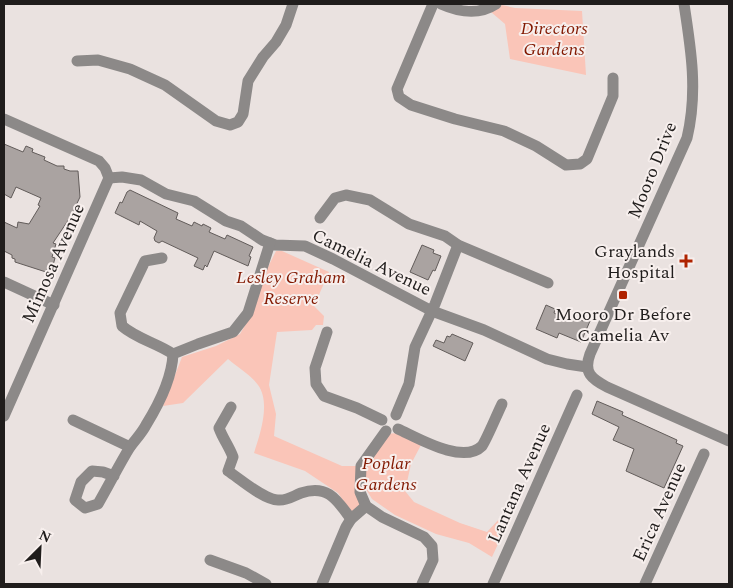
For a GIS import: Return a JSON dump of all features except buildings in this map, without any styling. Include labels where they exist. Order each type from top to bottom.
[{"type":"street","points":[[77,61],[98,60],[130,69],[165,85],[216,121],[230,125],[238,122],[243,114],[248,81],[262,57],[276,42],[286,25],[293,4]]},
{"type":"street","points":[[433,4],[398,89],[399,97],[411,105],[455,119],[504,131],[536,146],[566,165],[580,164],[587,159],[613,96],[613,78]]},
{"type":"street","points":[[441,4],[457,11],[477,12],[496,4]]},
{"type":"street","name":"Mooro Drive","points":[[587,367],[590,354],[687,138],[692,112],[694,79],[684,4]]},
{"type":"street","points":[[4,119],[99,161],[105,168],[109,178]]},
{"type":"street","name":"Camelia Avenue","points":[[109,178],[122,177],[152,184],[166,194],[194,202],[226,222],[242,226],[262,240],[276,244],[305,246],[432,311],[484,330],[548,359],[587,367]]},
{"type":"street","name":"Mimosa Avenue","points":[[4,416],[109,178]]},
{"type":"street","points":[[320,218],[335,198],[346,195],[370,200],[409,224],[445,236],[458,245],[548,283]]},
{"type":"street","points":[[174,354],[233,332],[248,313],[270,243]]},
{"type":"street","points":[[422,584],[433,560],[432,546],[424,537],[382,517],[366,506],[360,492],[361,466],[389,427],[400,420],[396,415],[409,384],[415,346],[432,311],[458,245]]},
{"type":"street","points":[[162,258],[145,261],[120,313],[122,326],[130,333],[174,354]]},
{"type":"street","points":[[4,282],[54,305]]},
{"type":"street","points":[[327,332],[315,368],[316,384],[324,396],[357,408],[389,427],[453,452],[469,454],[482,446],[502,404]]},
{"type":"street","points":[[114,476],[130,447],[146,427],[163,394],[173,366],[174,354]]},
{"type":"street","points":[[587,367],[590,376],[595,381],[729,441]]},
{"type":"street","name":"Lantana Avenue","points":[[493,584],[577,395]]},
{"type":"street","points":[[231,407],[219,428],[233,457],[228,471],[255,491],[277,501],[289,499],[309,491],[321,491],[334,496],[352,519]]},
{"type":"street","points":[[73,420],[130,447]]},
{"type":"street","name":"Erica Avenue","points":[[645,584],[704,454]]},
{"type":"street","points":[[322,584],[346,527],[366,506]]},
{"type":"street","points":[[210,560],[246,573],[266,584]]},
{"type":"green space","name":"Directors Gardens","points":[[502,5],[515,8],[582,11],[586,75],[510,59],[505,24],[491,12]]},
{"type":"green space","name":"Lesley Graham Reserve","points":[[276,251],[282,251],[329,272],[314,306],[324,316],[323,325],[316,325],[312,330],[277,332],[269,385],[276,414],[274,436],[342,466],[356,466],[362,505],[352,513],[338,493],[305,471],[254,453],[263,419],[264,401],[262,392],[252,378],[228,359],[183,403],[163,406],[182,357],[216,346],[240,334],[250,317],[266,271]]},
{"type":"green space","name":"Poplar Gardens","points":[[399,433],[421,445],[411,464],[405,491],[414,502],[460,523],[487,532],[501,517],[509,520],[492,557],[469,543],[436,534],[395,515],[372,499],[364,486],[364,467],[383,434]]},
{"type":"place","name":"Graylands Hospital","points":[[686,261]]},
{"type":"place","name":"Mooro Dr Before Camelia Av","points":[[623,295]]}]
